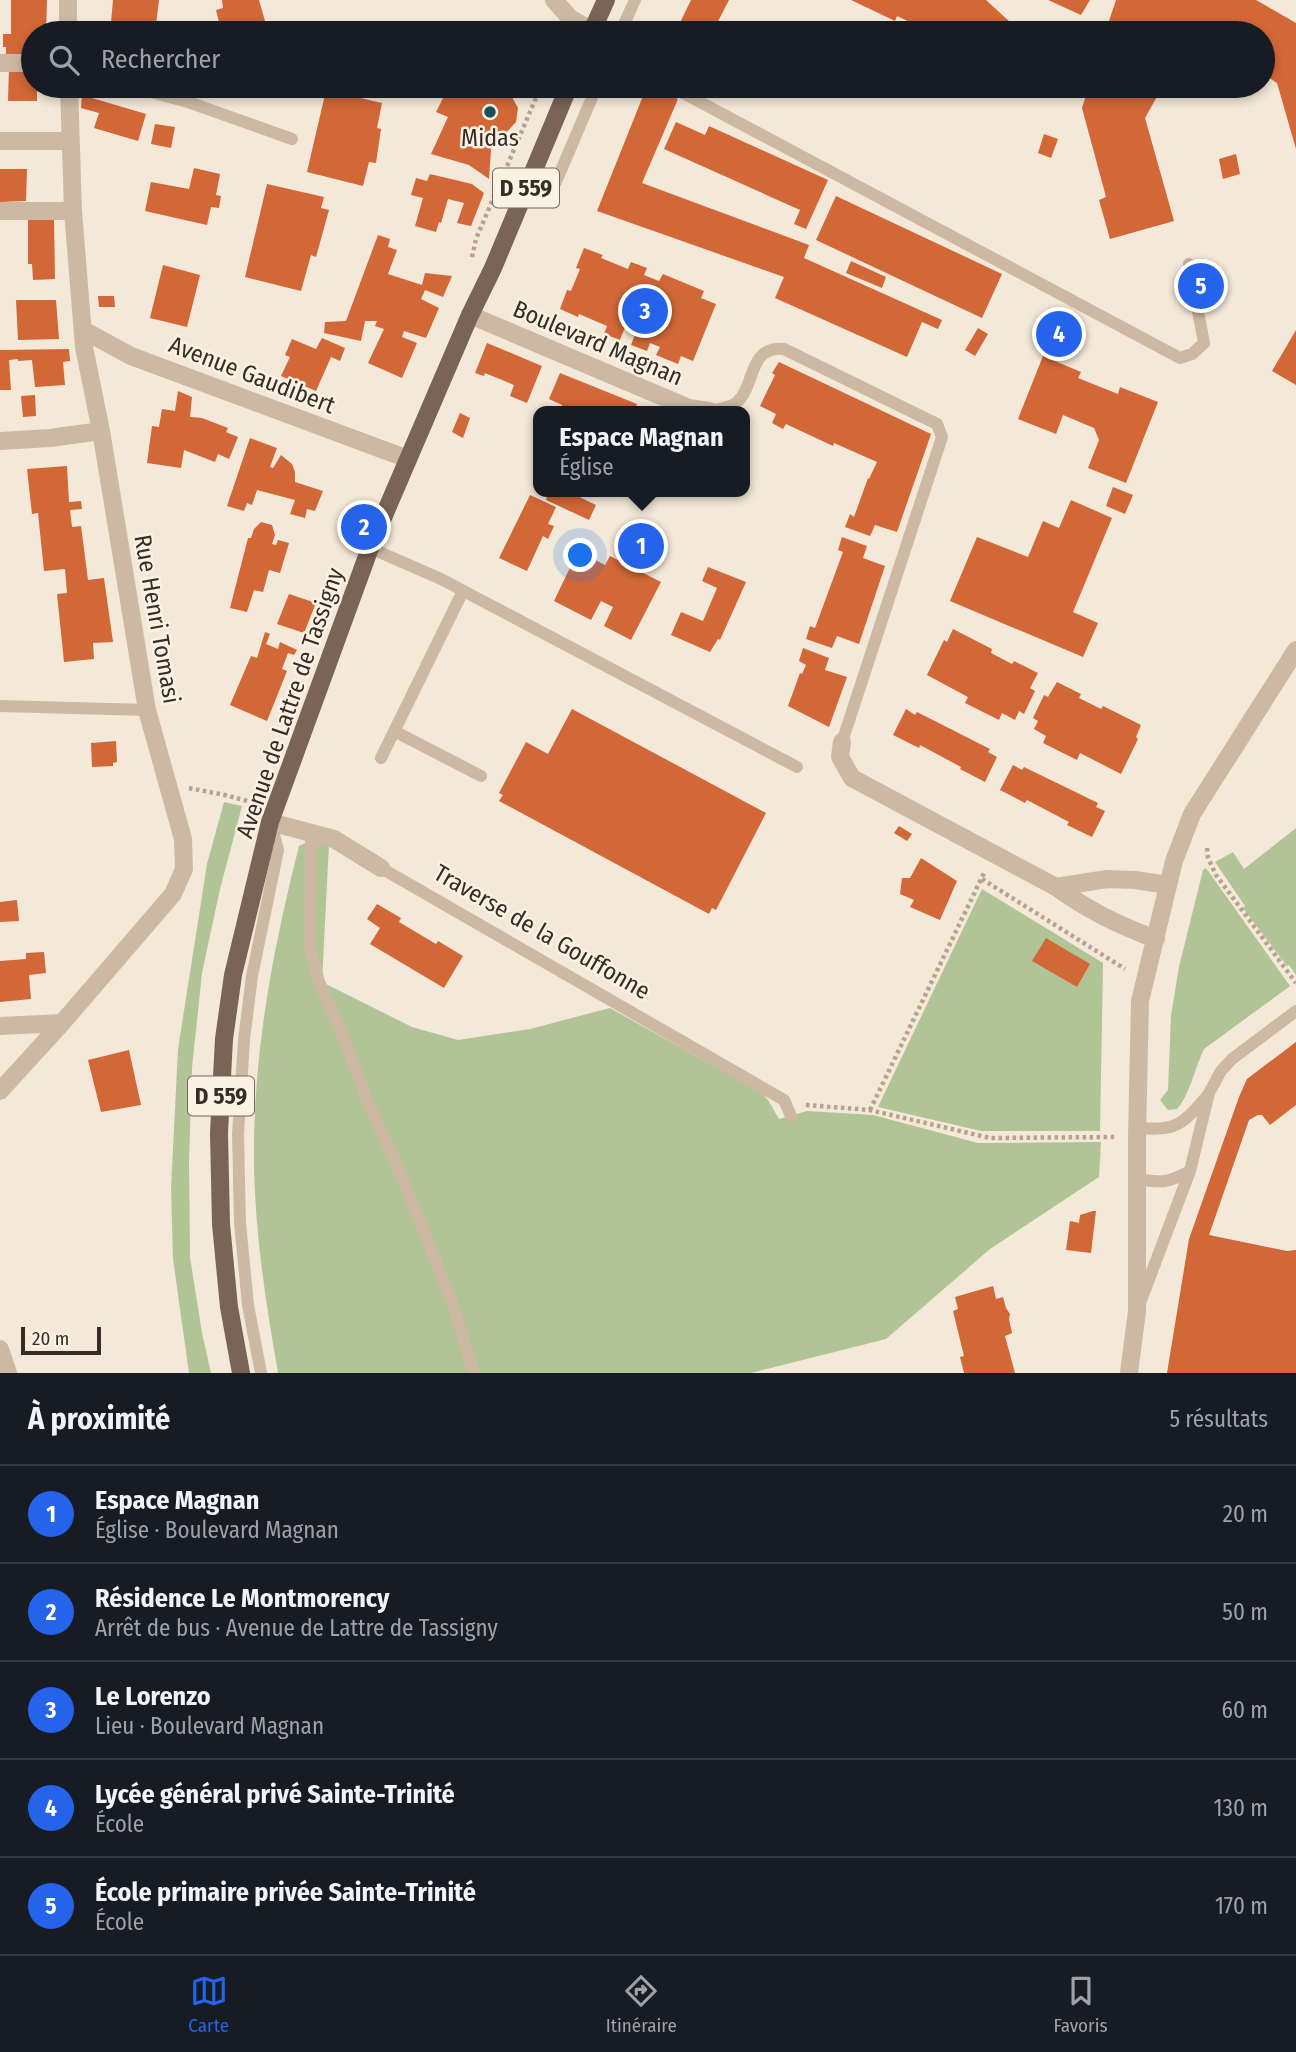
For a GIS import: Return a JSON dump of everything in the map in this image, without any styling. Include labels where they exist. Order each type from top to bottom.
[{"type":"main road","points":[[597,21],[606,0]]},
{"type":"main road","name":"Avenue de Lattre de Tassigny","points":[[241,1373],[229,1307],[221,1224],[219,1133],[223,1039],[233,975],[270,822],[370,548],[470,315],[493,268],[564,98]]},
{"type":"street","points":[[68,0],[68,21]]},
{"type":"street","points":[[554,0],[575,21]]},
{"type":"street","points":[[0,63],[21,63]]},
{"type":"street","name":"Rue Henri Tomasi","points":[[0,1091],[173,894],[184,869],[183,839],[147,710],[101,431],[84,347],[73,211],[69,98]]},
{"type":"street","points":[[0,141],[70,141]]},
{"type":"street","points":[[0,211],[73,211]]},
{"type":"street","name":"Boulevard Magnan","points":[[470,315],[684,406]]},
{"type":"street","name":"Avenue Gaudibert","points":[[83,330],[131,356],[408,460]]},
{"type":"street","points":[[0,441],[101,431]]},
{"type":"street","points":[[1129,1373],[1137,1311],[1140,1001],[1174,861],[1192,814],[1296,650]]},
{"type":"street","points":[[842,741],[840,757],[852,779],[1056,887],[1081,905],[1156,939]]},
{"type":"street","name":"Traverse de la Gouffonne","points":[[270,822],[334,839],[381,868]]},
{"type":"street","points":[[1056,887],[1107,879],[1168,885]]},
{"type":"street","points":[[0,1026],[62,1023]]},
{"type":"street","points":[[0,1349],[9,1373]]},
{"type":"lane","points":[[625,21],[635,0]]},
{"type":"lane","points":[[173,98],[292,139]]},
{"type":"lane","points":[[527,185],[556,183],[592,98]]},
{"type":"lane","points":[[692,98],[1180,358],[1192,354],[1204,342],[1189,264]]},
{"type":"lane","points":[[729,406],[736,403],[743,394],[755,364],[765,353],[775,348],[784,349],[937,424],[942,437],[842,741]]},
{"type":"lane","points":[[370,548],[408,563],[463,591],[797,767]]},
{"type":"lane","points":[[381,758],[463,591]]},
{"type":"lane","points":[[0,706],[147,710]]},
{"type":"lane","points":[[394,731],[481,776]]},
{"type":"lane","points":[[261,1373],[246,1291],[240,1223],[238,1134],[244,1040],[252,976],[278,850],[270,822]]},
{"type":"lane","points":[[311,833],[310,948],[319,982],[451,1299],[474,1373]]},
{"type":"lane","name":"Traverse de la Gouffonne","points":[[381,868],[785,1100]]},
{"type":"lane","points":[[1137,1133],[1160,1130],[1185,1122],[1209,1093],[1221,1070],[1296,1011]]},
{"type":"lane","points":[[1137,1311],[1190,1171],[1209,1093]]},
{"type":"lane","points":[[785,1100],[791,1116]]},
{"type":"lane","points":[[1137,1179],[1172,1181],[1190,1171]]},
{"type":"path","points":[[470,266],[476,239],[536,98]]},
{"type":"path","points":[[172,799],[184,787],[251,802]]},
{"type":"path","points":[[1207,848],[1208,858],[1216,874],[1296,983]]},
{"type":"path","points":[[870,1110],[982,879],[1125,970],[1128,959]]},
{"type":"path","points":[[785,1100],[792,1104],[870,1110],[990,1138],[1137,1133]]},
{"type":"green space","points":[[224,802],[242,806],[202,973],[192,1068],[189,1161],[190,1257],[211,1373],[189,1373],[173,1259],[171,1188],[178,1049],[207,864]]},
{"type":"green space","points":[[1296,828],[1296,975],[1243,908],[1245,906],[1215,862],[1233,852],[1244,869]]},
{"type":"green space","points":[[305,843],[329,844],[322,982],[412,1027],[458,1040],[530,1029],[610,1008],[762,1093],[779,1119],[807,1111],[873,1115],[978,1143],[1101,1142],[1099,1177],[990,1249],[886,1339],[751,1373],[278,1373],[258,1231],[254,1174],[255,1107],[262,1032],[274,957],[299,846]]},
{"type":"green space","points":[[1206,868],[1290,986],[1204,1049],[1182,1103],[1177,1109],[1168,1110],[1160,1100],[1168,1090],[1171,1016],[1179,967],[1203,870]]},
{"type":"green space","points":[[982,889],[1103,963],[1100,1131],[981,1131],[878,1107]]},
{"type":"building","points":[[11,0],[47,0],[46,21],[21,21],[21,58],[6,59],[3,34],[11,34]]},
{"type":"building","points":[[113,0],[159,0],[156,21],[111,21]]},
{"type":"building","points":[[222,0],[259,0],[265,21],[219,21],[216,10],[223,8]]},
{"type":"building","points":[[691,0],[729,0],[718,21],[681,21]]},
{"type":"building","points":[[851,0],[986,0],[1009,21],[908,21],[897,16],[895,21]]},
{"type":"building","points":[[1048,0],[1090,0],[1081,15]]},
{"type":"building","points":[[1116,0],[1256,0],[1296,23],[1296,149],[1275,82],[1275,21],[1109,21]]},
{"type":"building","points":[[9,67],[21,67],[21,98],[37,98],[37,101],[8,101]]},
{"type":"building","points":[[82,98],[92,98],[146,114],[138,141],[94,128],[99,113],[81,108]]},
{"type":"building","points":[[324,98],[360,98],[382,103],[377,128],[381,129],[376,163],[369,162],[363,186],[307,172]]},
{"type":"building","points":[[443,98],[513,98],[518,108],[516,122],[505,134],[492,136],[489,179],[469,165],[431,154],[448,117],[436,112]]},
{"type":"building","points":[[642,98],[676,98],[678,99],[642,183],[809,245],[804,258],[942,320],[938,329],[922,322],[907,357],[775,298],[784,277],[597,211]]},
{"type":"building","points":[[1085,98],[1156,98],[1145,118],[1174,221],[1110,239],[1099,200],[1106,197],[1082,108]]},
{"type":"building","points":[[676,122],[705,135],[709,126],[828,180],[806,229],[794,224],[800,210],[664,149]]},
{"type":"building","points":[[155,124],[175,127],[171,148],[151,144]]},
{"type":"building","points":[[1044,134],[1058,139],[1051,158],[1038,153]]},
{"type":"building","points":[[1236,154],[1240,174],[1223,179],[1219,159]]},
{"type":"building","points":[[194,168],[220,174],[216,195],[221,196],[219,208],[211,207],[207,225],[145,211],[151,182],[189,189]]},
{"type":"building","points":[[0,169],[27,169],[26,201],[0,202]]},
{"type":"building","points":[[430,174],[472,184],[484,193],[471,226],[457,223],[464,203],[448,199],[436,232],[415,226],[423,198],[411,195],[416,178],[427,181]]},
{"type":"building","points":[[267,184],[324,197],[321,208],[329,210],[316,257],[311,255],[301,291],[245,277]]},
{"type":"building","points":[[836,196],[1002,274],[982,318],[816,240]]},
{"type":"building","points":[[28,220],[54,220],[55,279],[33,280],[32,264],[28,264]]},
{"type":"building","points":[[378,235],[390,239],[388,247],[397,250],[388,274],[422,285],[425,273],[452,276],[443,297],[425,290],[421,299],[439,308],[426,338],[404,331],[402,337],[417,343],[402,378],[368,363],[384,329],[375,326],[377,321],[365,321],[361,341],[324,333],[325,322],[346,321]]},
{"type":"building","points":[[584,248],[628,269],[631,262],[647,268],[644,275],[659,281],[663,274],[704,291],[701,298],[716,304],[693,361],[681,356],[678,364],[656,355],[660,347],[650,343],[647,351],[631,345],[636,332],[625,327],[620,340],[604,334],[607,326],[560,309],[567,290],[571,291],[580,269],[576,268]]},
{"type":"building","points":[[851,261],[886,277],[882,288],[846,273]]},
{"type":"building","points":[[163,265],[200,275],[187,327],[150,318]]},
{"type":"building","points":[[98,296],[114,296],[115,307],[99,307]]},
{"type":"building","points":[[16,300],[56,300],[59,339],[18,340]]},
{"type":"building","points":[[978,328],[988,334],[975,356],[965,350]]},
{"type":"building","points":[[1296,330],[1296,385],[1272,371]]},
{"type":"building","points":[[322,338],[345,348],[340,361],[331,357],[316,391],[281,376],[290,357],[285,355],[292,339],[316,349]]},
{"type":"building","points":[[487,343],[542,366],[527,403],[510,396],[514,385],[485,373],[484,376],[475,373]]},
{"type":"building","points":[[69,349],[70,361],[63,362],[65,385],[35,387],[32,360],[18,359],[9,360],[11,390],[0,390],[0,350]]},
{"type":"building","points":[[1043,356],[1081,372],[1078,378],[1118,394],[1120,387],[1158,402],[1126,483],[1088,468],[1099,440],[1094,428],[1063,415],[1056,434],[1018,419]]},
{"type":"building","points":[[779,362],[931,434],[897,532],[875,525],[870,536],[845,527],[850,514],[854,517],[868,478],[877,462],[834,443],[833,446],[786,424],[783,429],[772,423],[776,414],[760,406]]},
{"type":"building","points":[[560,373],[637,404],[562,406],[549,399]]},
{"type":"building","points":[[178,391],[192,397],[190,417],[202,418],[228,428],[226,432],[238,437],[229,459],[218,454],[215,462],[184,450],[181,468],[147,463],[152,426],[159,427],[162,409],[175,411]]},
{"type":"building","points":[[35,395],[36,416],[23,417],[21,396]]},
{"type":"building","points":[[460,413],[470,418],[463,438],[452,432]]},
{"type":"building","points":[[250,438],[277,448],[270,467],[273,468],[281,455],[292,464],[295,482],[323,491],[315,511],[307,509],[305,518],[290,514],[295,500],[257,490],[252,505],[247,503],[244,511],[227,506]]},
{"type":"building","points":[[67,466],[69,502],[81,501],[82,509],[70,510],[72,527],[81,526],[88,580],[104,578],[113,642],[93,643],[94,659],[64,662],[57,594],[67,593],[65,569],[44,571],[38,513],[32,514],[27,469]]},
{"type":"building","points":[[1113,487],[1133,495],[1125,514],[1106,506]]},
{"type":"building","points":[[530,495],[556,507],[548,524],[554,526],[548,539],[543,536],[527,571],[499,558]]},
{"type":"building","points":[[547,497],[579,497],[596,505],[589,520],[546,500]]},
{"type":"building","points":[[1071,500],[1112,518],[1073,612],[1098,623],[1083,657],[950,601],[977,537],[1028,557],[1043,521],[1059,528]]},
{"type":"building","points":[[261,522],[272,525],[275,535],[272,544],[276,545],[278,540],[289,543],[280,573],[269,570],[263,592],[254,590],[247,612],[230,608],[248,538],[251,538],[254,529]]},
{"type":"building","points":[[842,537],[867,546],[863,558],[885,566],[859,644],[837,636],[832,648],[806,639],[810,626],[815,628],[843,552],[838,550]]},
{"type":"building","points":[[578,551],[605,565],[610,556],[661,582],[631,640],[604,626],[613,607],[601,601],[591,620],[554,601]]},
{"type":"building","points":[[708,567],[746,582],[720,640],[718,639],[710,652],[671,635],[681,612],[703,621],[717,588],[702,581]]},
{"type":"building","points":[[289,594],[316,603],[304,633],[277,624]]},
{"type":"building","points":[[953,629],[992,649],[991,653],[1012,664],[1014,661],[1038,673],[1030,688],[1035,691],[1024,714],[1019,711],[1015,720],[1002,713],[999,720],[965,703],[968,697],[927,675],[944,640],[947,642]]},
{"type":"building","points":[[265,632],[270,634],[266,644],[278,649],[280,642],[297,650],[294,655],[288,653],[282,669],[287,671],[267,721],[230,705],[251,656],[257,658]]},
{"type":"building","points":[[803,648],[829,658],[825,670],[847,677],[829,727],[788,706],[800,673],[802,674],[806,665],[799,661]]},
{"type":"building","points":[[1057,682],[1081,694],[1079,698],[1101,709],[1103,706],[1141,725],[1136,737],[1138,739],[1121,774],[1080,753],[1077,760],[1043,743],[1046,736],[1034,729],[1038,721],[1033,718],[1044,695],[1048,697]]},
{"type":"building","points":[[572,709],[766,813],[716,910],[712,908],[709,914],[499,801],[503,795],[499,793],[526,742],[548,754]]},
{"type":"building","points":[[906,709],[990,749],[988,752],[997,757],[985,782],[920,745],[919,748],[893,735]]},
{"type":"building","points":[[116,741],[117,762],[113,763],[113,766],[92,767],[91,743]]},
{"type":"building","points":[[1013,765],[1022,770],[1024,767],[1098,803],[1096,807],[1105,811],[1092,837],[1027,800],[1025,803],[1000,790]]},
{"type":"building","points":[[899,826],[912,834],[907,841],[894,833]]},
{"type":"building","points":[[921,858],[957,881],[940,920],[910,907],[914,900],[900,894],[902,878],[910,878]]},
{"type":"building","points":[[17,900],[19,921],[0,922],[0,902]]},
{"type":"building","points":[[377,904],[401,918],[399,922],[463,956],[444,988],[370,944],[380,928],[367,919]]},
{"type":"building","points":[[1046,938],[1090,964],[1077,987],[1032,961]]},
{"type":"building","points":[[44,952],[46,973],[29,975],[31,999],[0,1002],[0,961],[26,959],[26,953]]},
{"type":"building","points":[[1296,1042],[1296,1105],[1270,1125],[1262,1115],[1249,1120],[1209,1235],[1287,1251],[1296,1250],[1296,1373],[1167,1373],[1189,1239],[1239,1097],[1247,1079]]},
{"type":"building","points":[[129,1050],[141,1105],[101,1112],[88,1060]]},
{"type":"building","points":[[1096,1211],[1091,1253],[1066,1250],[1070,1221],[1079,1223],[1080,1215]]},
{"type":"building","points":[[993,1286],[996,1299],[1003,1297],[1010,1314],[1012,1333],[1005,1336],[1015,1373],[964,1373],[960,1357],[964,1356],[953,1311],[958,1309],[955,1297]]},
{"type":"place","name":"Midas","points":[[490,112]]},
{"type":"place","name":"École primaire privée Sainte-Trinité","points":[[1201,286]]},
{"type":"place","name":"Le Lorenzo","points":[[645,311]]},
{"type":"place","name":"Lycée général privé Sainte-Trinité","points":[[1059,334]]},
{"type":"place","name":"Résidence Le Montmorency","points":[[364,527]]},
{"type":"place","name":"Espace Magnan","points":[[641,546]]}]
